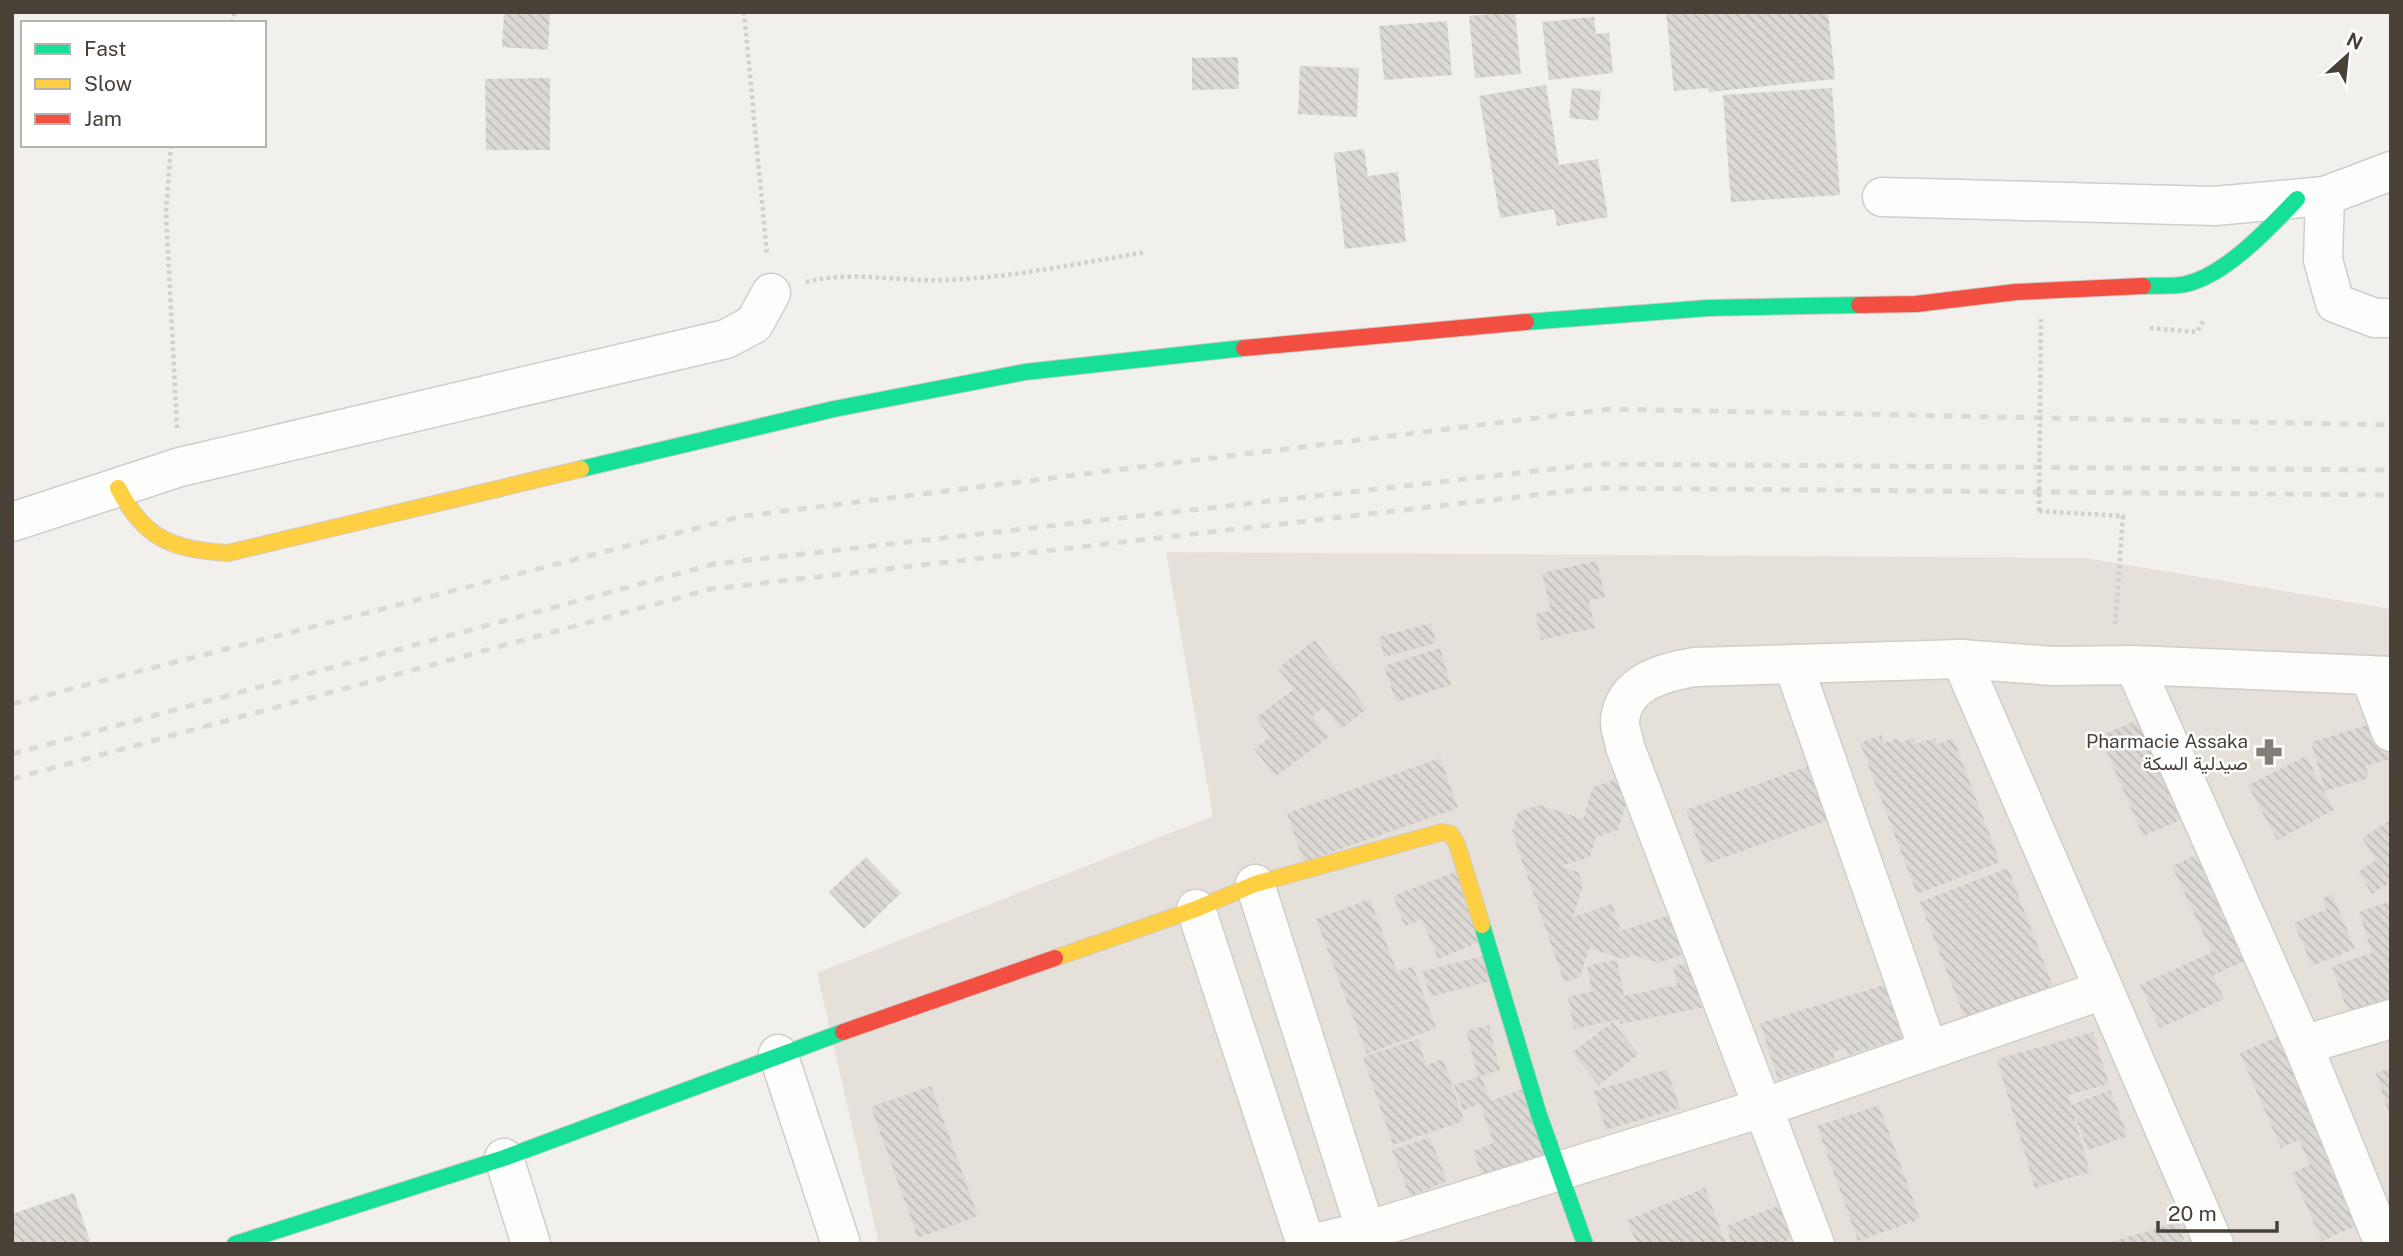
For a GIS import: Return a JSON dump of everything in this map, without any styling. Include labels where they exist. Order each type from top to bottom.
[{"type":"street","points":[[1882,197],[2214,206],[2311,197],[2391,171]]},
{"type":"street","points":[[118,488],[136,521],[162,542],[197,551],[228,553],[259,548],[508,484],[834,409],[1025,372],[1222,348],[1454,327],[1708,308],[1916,304],[2017,292],[2187,284],[2212,273],[2311,197]]},
{"type":"street","points":[[2311,197],[2323,260],[2335,303],[2375,318],[2391,318]]},
{"type":"street","points":[[12,522],[180,467],[726,340],[754,324],[771,293]]},
{"type":"street","points":[[1961,659],[2214,1244]]},
{"type":"street","points":[[1815,1244],[1765,1107],[1625,747],[1620,720],[1630,697],[1643,682],[1665,672],[1695,667],[1961,659],[2053,666],[2123,665],[2380,676],[2391,732]]},
{"type":"street","points":[[1793,664],[1928,1049]]},
{"type":"street","points":[[2123,665],[2303,1045],[2384,1244]]},
{"type":"street","points":[[235,1244],[504,1158],[778,1054],[1196,909],[1255,884],[1442,832],[1451,834],[1461,856],[1559,1171],[1585,1244]]},
{"type":"street","points":[[1255,884],[1368,1238]]},
{"type":"street","points":[[1196,909],[1309,1244],[1368,1238],[1559,1171],[1765,1107],[2103,990]]},
{"type":"street","points":[[2303,1045],[2391,1019]]},
{"type":"street","points":[[778,1054],[841,1244]]},
{"type":"street","points":[[504,1158],[531,1244]]},
{"type":"path","points":[[744,12],[771,293],[823,278],[849,275],[941,280],[981,278],[1146,252]]},
{"type":"path","points":[[171,147],[166,212],[180,467]]},
{"type":"path","points":[[2041,319],[2039,511],[2123,516],[2123,665]]},
{"type":"shaded area","points":[[1166,552],[2085,558],[2391,609],[2391,1244],[879,1244],[817,973],[1213,816]]},
{"type":"building","points":[[504,12],[550,12],[548,50],[502,47]]},
{"type":"building","points":[[1515,12],[1521,74],[1475,78],[1469,16]]},
{"type":"building","points":[[1666,12],[1828,12],[1835,79],[1709,92],[1708,88],[1674,91]]},
{"type":"building","points":[[1594,17],[1596,34],[1609,33],[1613,73],[1549,80],[1542,22]]},
{"type":"building","points":[[1447,21],[1452,75],[1384,80],[1379,26]]},
{"type":"building","points":[[1238,57],[1239,89],[1192,90],[1192,58]]},
{"type":"building","points":[[1300,66],[1359,68],[1357,117],[1298,114]]},
{"type":"building","points":[[550,78],[550,150],[486,150],[485,79]]},
{"type":"building","points":[[1546,85],[1559,165],[1598,159],[1608,217],[1557,226],[1554,209],[1500,218],[1479,96]]},
{"type":"building","points":[[1572,88],[1601,91],[1598,121],[1569,118]]},
{"type":"building","points":[[1832,88],[1840,195],[1731,202],[1723,95]]},
{"type":"building","points":[[1364,149],[1368,176],[1398,172],[1406,242],[1345,249],[1334,153]]},
{"type":"building","points":[[1597,561],[1605,597],[1589,601],[1595,628],[1541,640],[1535,614],[1551,611],[1542,573]]},
{"type":"building","points":[[1431,623],[1436,643],[1384,657],[1379,637]]},
{"type":"building","points":[[1315,640],[1367,709],[1341,729],[1324,707],[1312,716],[1329,737],[1276,776],[1254,749],[1270,737],[1256,718],[1294,689],[1278,668]]},
{"type":"building","points":[[1440,648],[1451,685],[1396,702],[1384,666]]},
{"type":"building","points":[[2149,715],[2192,815],[2143,836],[2100,736]]},
{"type":"building","points":[[2381,721],[2391,759],[2366,766],[2369,778],[2325,791],[2311,742]]},
{"type":"building","points":[[1881,735],[1884,743],[1898,738],[1900,743],[1914,738],[1916,744],[1935,738],[1937,744],[1953,738],[2000,862],[1917,894],[1860,743]]},
{"type":"building","points":[[2306,756],[2334,810],[2277,840],[2248,785]]},
{"type":"building","points":[[1440,758],[1458,808],[1304,862],[1287,813]]},
{"type":"building","points":[[1814,764],[1834,818],[1706,864],[1686,810]]},
{"type":"building","points":[[1632,774],[1633,780],[1618,830],[1596,837],[1590,857],[1560,866],[1578,872],[1583,885],[1573,917],[1612,904],[1621,931],[1682,911],[1686,953],[1659,963],[1634,955],[1623,959],[1589,948],[1580,977],[1564,982],[1512,832],[1518,812],[1539,805],[1583,819],[1593,787]]},
{"type":"building","points":[[2391,820],[2391,882],[2372,894],[2358,872],[2376,860],[2362,838]]},
{"type":"building","points":[[2211,848],[2262,953],[2213,975],[2224,999],[2160,1028],[2140,985],[2212,952],[2172,866]]},
{"type":"building","points":[[866,857],[901,893],[864,929],[829,892]]},
{"type":"building","points":[[2008,868],[2053,986],[1965,1019],[1920,902]]},
{"type":"building","points":[[1460,870],[1479,942],[1438,959],[1422,919],[1405,926],[1393,896]]},
{"type":"building","points":[[2332,894],[2355,949],[2312,966],[2294,923],[2327,909],[2322,899]]},
{"type":"building","points":[[1370,899],[1397,972],[1413,966],[1436,1028],[1367,1054],[1316,919]]},
{"type":"building","points":[[2391,901],[2391,1005],[2350,1019],[2332,966],[2372,953],[2359,912]]},
{"type":"building","points":[[1491,954],[1498,979],[1430,997],[1423,971]]},
{"type":"building","points":[[1617,960],[1624,996],[1677,985],[1673,966],[1700,961],[1709,1006],[1620,1024],[1620,1019],[1574,1029],[1568,997],[1592,991],[1587,966]]},
{"type":"building","points":[[1884,985],[1886,992],[1891,990],[1906,1037],[1848,1055],[1846,1048],[1833,1052],[1835,1061],[1778,1079],[1760,1023]]},
{"type":"building","points":[[1612,1022],[1639,1054],[1599,1085],[1572,1053]]},
{"type":"building","points":[[1489,1025],[1500,1070],[1481,1076],[1490,1101],[1526,1088],[1550,1152],[1482,1177],[1473,1151],[1494,1143],[1480,1104],[1463,1110],[1454,1085],[1478,1077],[1466,1031]]},
{"type":"building","points":[[2291,1031],[2363,1223],[2322,1241],[2292,1173],[2310,1165],[2299,1140],[2281,1148],[2240,1053]]},
{"type":"building","points":[[2093,1032],[2109,1084],[2068,1095],[2090,1172],[2035,1188],[1997,1059]]},
{"type":"building","points":[[1418,1039],[1426,1065],[1443,1059],[1464,1121],[1393,1145],[1363,1057]]},
{"type":"building","points":[[2391,1068],[2391,1117],[2390,1117],[2376,1073]]},
{"type":"building","points":[[1667,1069],[1680,1108],[1606,1130],[1594,1091]]},
{"type":"building","points":[[931,1086],[978,1216],[918,1238],[871,1107]]},
{"type":"building","points":[[2110,1090],[2128,1136],[2088,1150],[2071,1105]]},
{"type":"building","points":[[1879,1105],[1920,1219],[1858,1241],[1817,1126]]},
{"type":"building","points":[[1430,1137],[1447,1181],[1410,1196],[1392,1150]]},
{"type":"building","points":[[1705,1188],[1726,1244],[1637,1244],[1627,1220]]},
{"type":"building","points":[[74,1193],[91,1244],[12,1244],[12,1214]]},
{"type":"building","points":[[1786,1203],[1799,1236],[1779,1244],[1732,1244],[1726,1226]]},
{"type":"building","points":[[2179,1222],[2185,1244],[2107,1244],[2107,1243]]},
{"type":"railway","points":[[12,704],[744,516],[1609,409],[2391,425]]},
{"type":"railway","points":[[12,754],[714,564],[1598,464],[2391,470]]},
{"type":"railway","points":[[12,779],[711,589],[1596,488],[2391,495]]},
{"type":"traffic: fast","points":[[2143,286],[2186,284],[2216,271],[2246,249],[2297,199]]},
{"type":"traffic: fast","points":[[1526,322],[1708,308],[1859,305]]},
{"type":"traffic: fast","points":[[581,469],[834,409],[1025,372],[1244,348]]},
{"type":"traffic: fast","points":[[1482,925],[1539,1115],[1585,1244]]},
{"type":"traffic: fast","points":[[235,1244],[504,1158],[843,1032]]},
{"type":"traffic: slow","points":[[118,488],[139,520],[162,538],[191,548],[228,553],[581,469]]},
{"type":"traffic: slow","points":[[1055,958],[1196,909],[1255,884],[1442,832],[1451,834],[1457,844],[1482,925]]},
{"type":"traffic: jam","points":[[1859,305],[1916,304],[2016,292],[2143,286]]},
{"type":"traffic: jam","points":[[1244,348],[1526,322]]},
{"type":"traffic: jam","points":[[843,1032],[1055,958]]},
{"type":"place","name":"Pharmacie Assaka صيدلية السكة","points":[[2269,752]]}]
